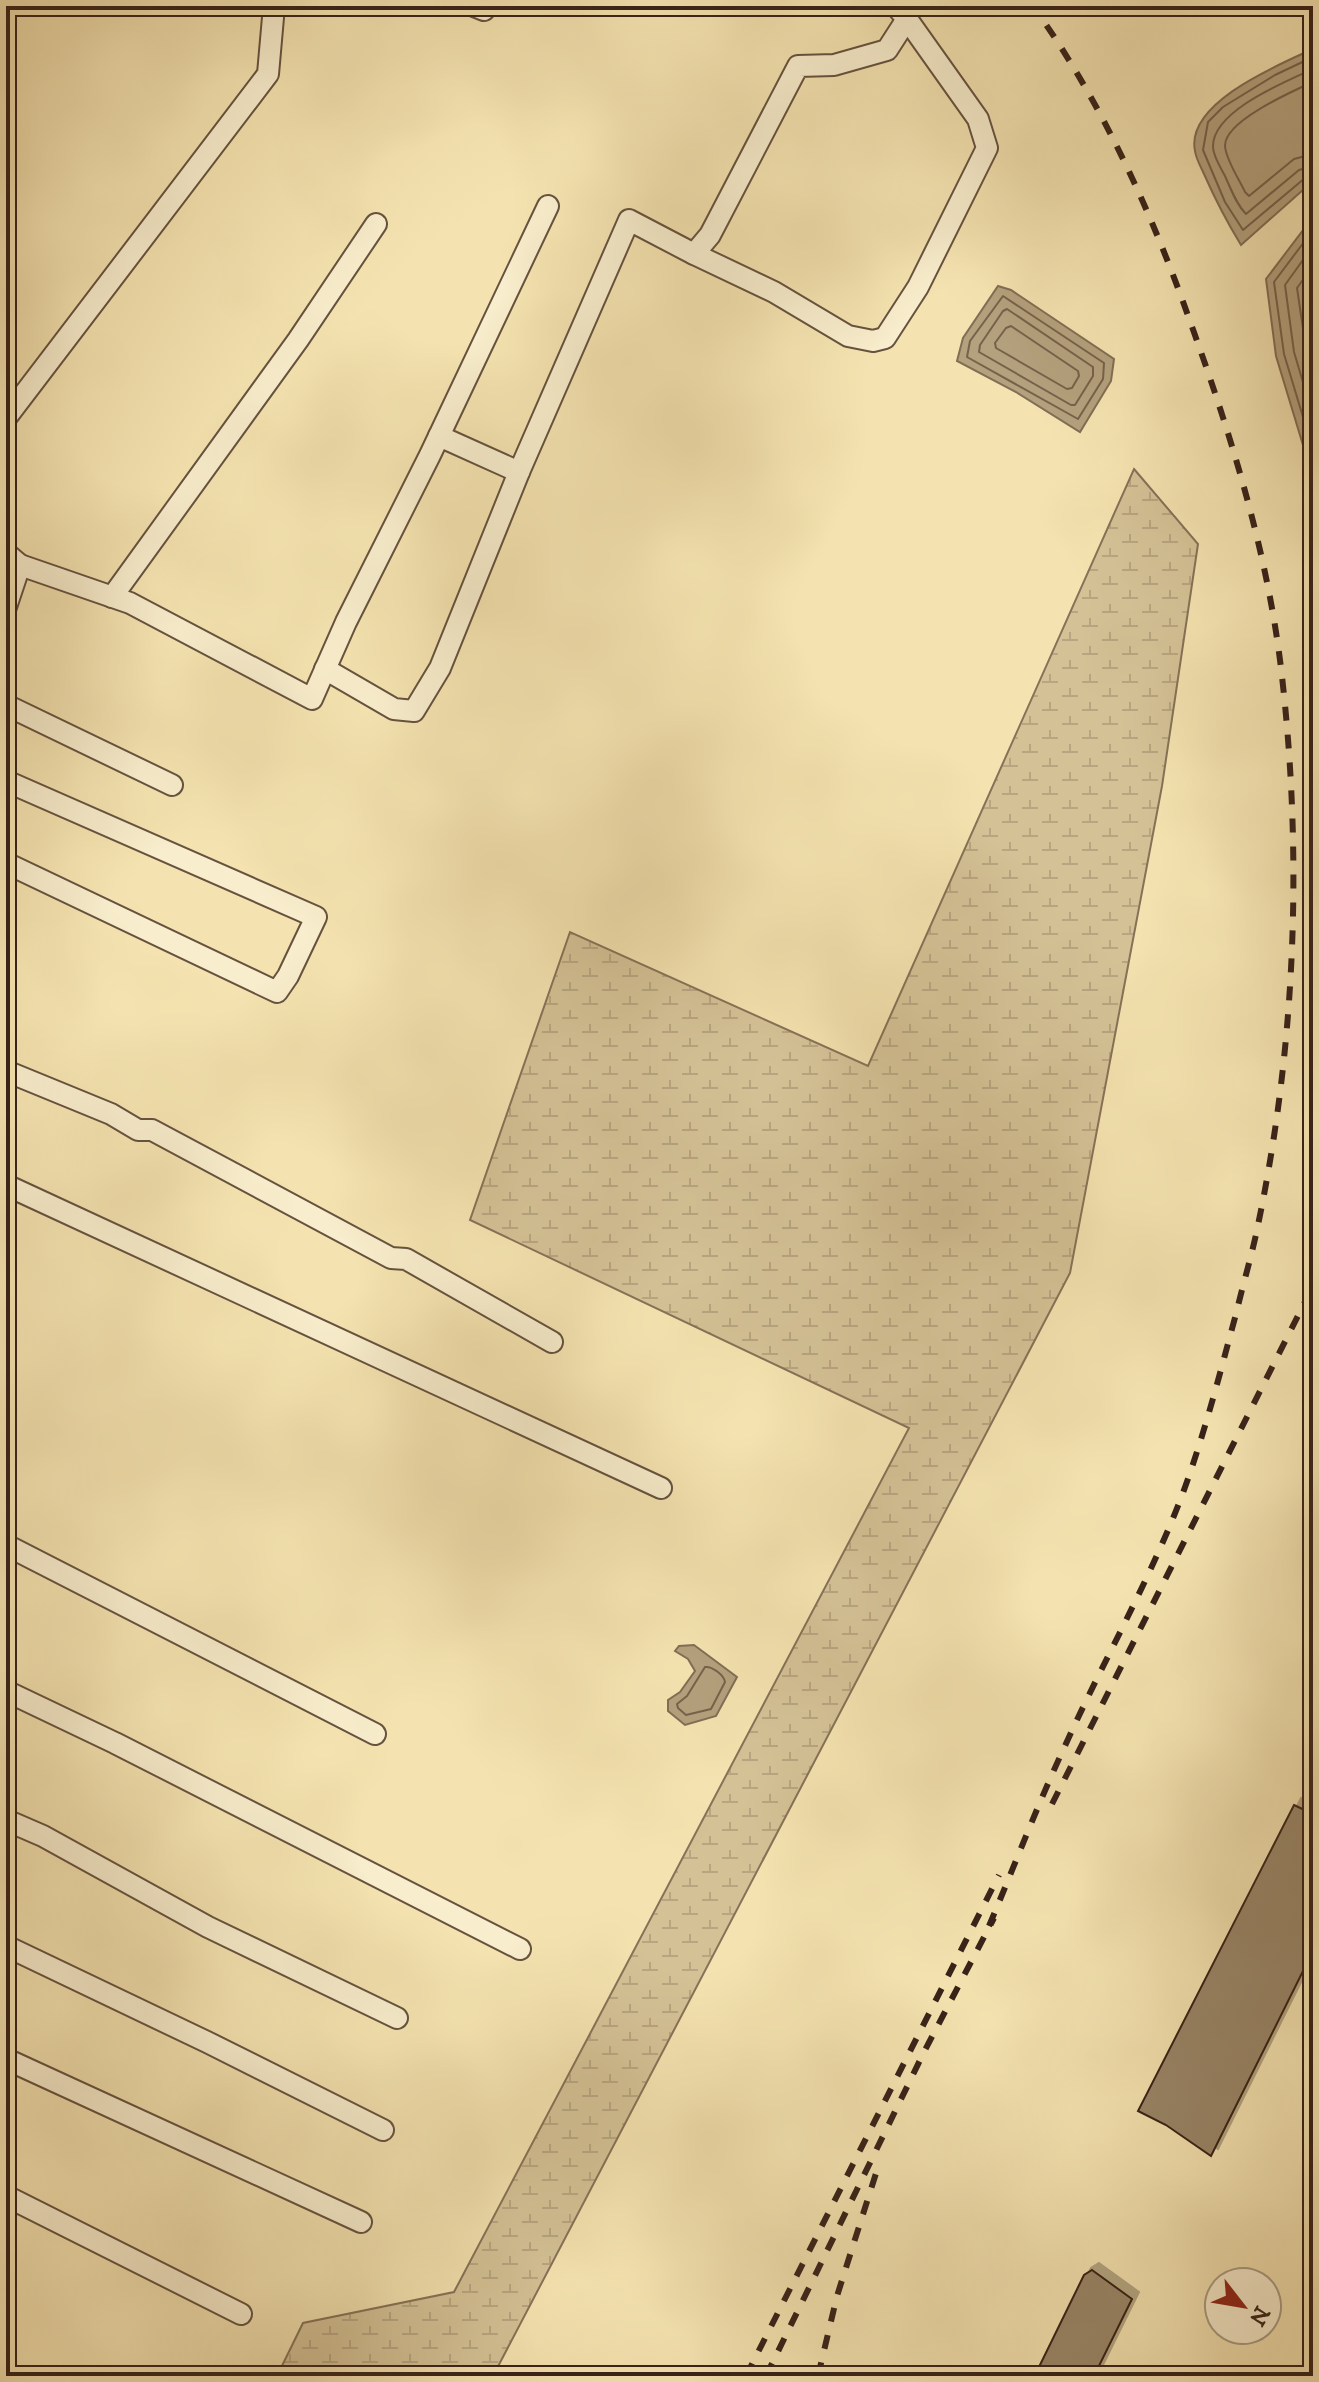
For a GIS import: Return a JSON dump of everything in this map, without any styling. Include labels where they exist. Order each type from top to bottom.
[{"type":"street","points":[[6,418],[268,74],[274,6]]},
{"type":"street","points":[[694,254],[710,235],[798,66],[834,65],[887,50],[902,12]]},
{"type":"street","points":[[325,669],[394,709],[414,711],[440,668],[519,472],[629,220],[774,292],[848,336],[873,341],[885,338],[918,287],[987,148],[978,119],[902,12]]},
{"type":"street","points":[[6,607],[13,559],[130,603],[312,699],[548,206]]},
{"type":"street","points":[[112,597],[298,340],[376,224]]},
{"type":"street","points":[[439,436],[519,472]]},
{"type":"street","points":[[6,705],[172,785]]},
{"type":"street","points":[[6,781],[316,917],[277,992],[6,863]]},
{"type":"street","points":[[6,1071],[111,1114],[138,1130],[152,1130],[391,1258],[406,1259],[552,1342]]},
{"type":"street","points":[[6,1185],[661,1488]]},
{"type":"street","points":[[6,1545],[375,1734]]},
{"type":"street","points":[[6,1691],[143,1757],[520,1949]]},
{"type":"street","points":[[6,1820],[43,1836],[208,1927],[397,2018]]},
{"type":"street","points":[[6,1946],[383,2130]]},
{"type":"street","points":[[6,2059],[361,2222]]},
{"type":"street","points":[[6,2196],[241,2314]]},
{"type":"green space","points":[[1134,469],[1198,544],[1162,786],[1070,1273],[493,2376],[277,2376],[303,2323],[454,2292],[909,1428],[470,1220],[570,932],[868,1066]]},
{"type":"water","points":[[1313,49],[1313,181],[1241,245],[1197,160],[1196,133],[1204,117],[1237,88]]},
{"type":"water","points":[[1313,217],[1313,478],[1276,356],[1266,279]]},
{"type":"water","points":[[998,286],[1011,290],[1114,359],[1111,381],[1080,432],[1016,392],[957,361],[963,338]]},
{"type":"water","points":[[694,1645],[737,1677],[716,1716],[685,1725],[668,1711],[668,1700],[680,1692],[695,1671],[688,1659],[675,1651],[679,1646]]},
{"type":"building","points":[[1294,1805],[1313,1814],[1313,1951],[1211,2156],[1166,2125],[1138,2111]]},
{"type":"building","points":[[1092,2270],[1132,2299],[1094,2376],[1047,2376],[1038,2369],[1084,2275]]},
{"type":"waterway","points":[[1176,2376],[1178,2372]]},
{"type":"railway","points":[[989,1926],[1054,1770],[1157,1556],[1199,1446],[1236,1314],[1271,1156],[1288,1018],[1292,948],[1292,807],[1281,668],[1267,580],[1246,494],[1206,366],[1160,241],[1103,120],[1033,6]]},
{"type":"railway","points":[[1052,1804],[1313,1286]]},
{"type":"railway","points":[[746,2376],[999,1875]]},
{"type":"railway","points":[[766,2376],[924,2052],[994,1918]]},
{"type":"railway","points":[[818,2376],[837,2296],[878,2167]]}]
